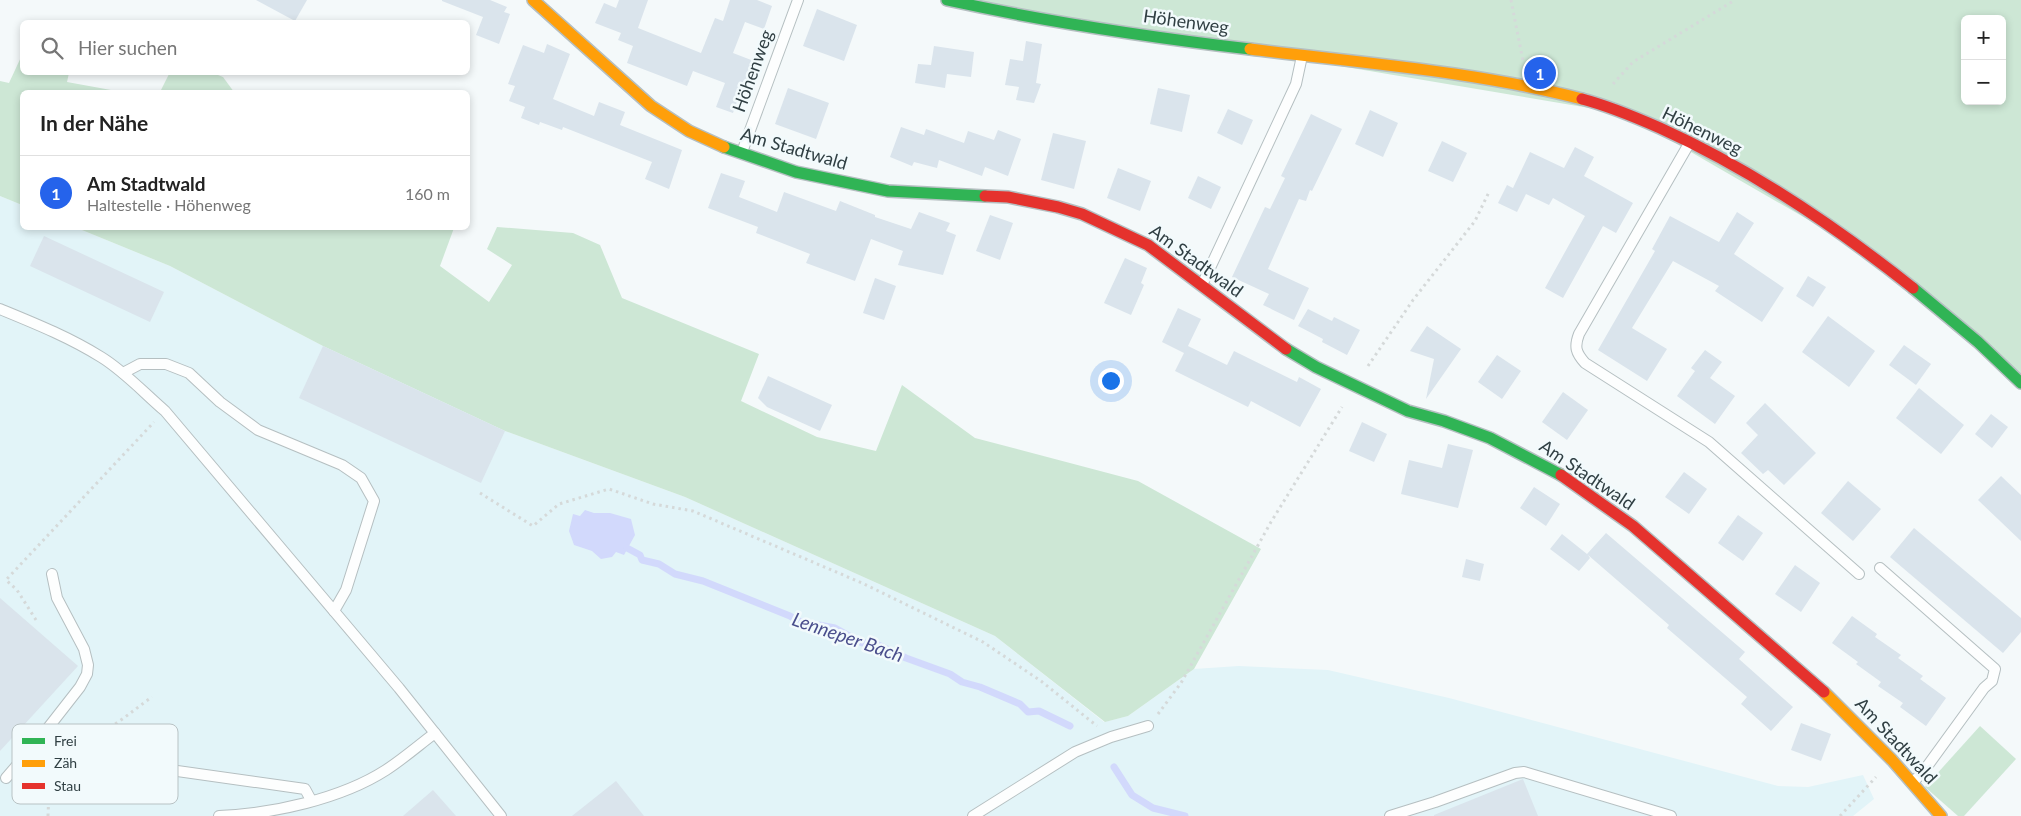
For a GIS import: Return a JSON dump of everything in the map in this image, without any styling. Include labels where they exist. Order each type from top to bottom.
[{"type":"street","name":"Am Stadtwald","points":[[533,0],[651,106],[689,131],[715,144],[796,172],[888,191],[1008,197],[1058,207],[1104,223],[1148,245],[1287,350],[1354,386],[1408,411],[1453,424],[1521,452],[1552,468],[1633,526],[1716,596],[1830,697],[1892,760],[1941,816]]},
{"type":"street","name":"Höhenweg","points":[[947,0],[1010,14],[1081,26],[1473,77],[1544,89],[1600,105],[1690,142],[1790,198],[1871,256],[1964,331],[2021,383]]},
{"type":"lane","name":"Höhenweg","points":[[741,153],[798,0]]},
{"type":"lane","points":[[1202,285],[1296,84],[1302,55]]},
{"type":"lane","points":[[1690,142],[1579,334],[1575,343],[1578,354],[1585,363],[1709,442],[1859,574]]},
{"type":"lane","points":[[0,309],[59,334],[102,357],[123,373],[165,411],[435,733],[500,816]]},
{"type":"lane","points":[[123,373],[140,364],[166,364],[189,373],[220,402],[258,430],[342,465],[361,478],[374,501],[346,590],[334,611]]},
{"type":"lane","points":[[1880,568],[1995,669],[1992,681],[1984,688],[1923,772],[1912,783]]},
{"type":"lane","points":[[51,724],[80,687],[87,674],[88,665],[84,649],[57,598],[52,574]]},
{"type":"lane","points":[[973,816],[1075,752],[1111,737],[1148,726]]},
{"type":"lane","points":[[219,816],[268,811],[349,788],[385,771],[435,733]]},
{"type":"lane","points":[[6,778],[12,771]]},
{"type":"lane","points":[[178,771],[306,789],[311,800]]},
{"type":"lane","points":[[1390,816],[1516,773],[1524,772],[1670,816]]},
{"type":"path","points":[[1511,0],[1518,29],[1525,86]]},
{"type":"path","points":[[1600,105],[1607,90],[1633,62],[1735,0]]},
{"type":"path","points":[[1148,726],[1181,683],[1271,522],[1354,386],[1413,300],[1475,221],[1489,192]]},
{"type":"path","points":[[36,620],[17,590],[6,580],[165,411]]},
{"type":"path","points":[[480,492],[533,526],[559,504],[609,489],[653,504],[693,511],[862,584],[982,642],[1041,681],[1111,737]]},
{"type":"path","points":[[112,724],[152,697]]},
{"type":"path","points":[[1840,816],[1892,760]]},
{"type":"shaded area","points":[[0,196],[20,204],[20,230],[82,230],[170,266],[323,346],[505,431],[685,497],[995,636],[1104,722],[1128,716],[1194,669],[1239,666],[1328,670],[1449,698],[1778,786],[1808,787],[1863,775],[1874,799],[1853,816],[0,816]]},
{"type":"green space","points":[[947,0],[2021,0],[2021,383],[1871,256],[1625,114]]},
{"type":"green space","points":[[20,59],[20,75],[69,75],[67,82],[111,90],[20,90],[20,204],[0,196],[0,81],[9,83]]},
{"type":"green space","points":[[168,75],[218,75],[223,77],[233,90],[161,90]]},
{"type":"green space","points":[[497,227],[573,233],[600,245],[622,298],[759,354],[741,401],[817,437],[876,451],[902,385],[975,438],[1138,481],[1261,549],[1194,669],[1128,716],[1105,722],[995,636],[685,497],[505,431],[323,346],[170,266],[82,230],[453,230],[440,266],[489,302],[512,265],[487,249]]},
{"type":"green space","points":[[1980,726],[2016,759],[1964,816],[1958,816],[1925,787]]},
{"type":"water","points":[[585,510],[594,513],[610,513],[631,519],[635,535],[624,555],[616,552],[612,557],[601,559],[592,551],[574,545],[569,531],[573,514],[580,516]]},
{"type":"building","points":[[256,0],[307,0],[296,20]]},
{"type":"building","points":[[442,0],[490,0],[507,7],[504,12],[510,14],[499,44],[476,35],[483,17]]},
{"type":"building","points":[[619,0],[648,0],[638,28],[701,53],[715,18],[723,21],[730,0],[757,0],[772,6],[764,29],[745,22],[733,53],[759,63],[751,85],[744,82],[733,113],[716,107],[725,83],[693,71],[687,86],[627,63],[633,46],[618,40],[621,33],[595,23],[604,3],[616,8]]},
{"type":"building","points":[[817,9],[857,25],[844,61],[803,46]]},
{"type":"building","points":[[1026,41],[1042,44],[1036,83],[1041,84],[1034,103],[1016,100],[1019,87],[1005,85],[1010,59],[1023,61]]},
{"type":"building","points":[[547,44],[570,54],[553,99],[594,116],[599,102],[625,112],[620,125],[682,150],[669,189],[645,179],[652,162],[563,127],[562,130],[540,122],[539,125],[521,118],[525,107],[509,101],[515,86],[508,84],[523,45],[544,53]]},
{"type":"building","points":[[934,46],[974,52],[971,77],[947,74],[945,88],[915,83],[918,64],[931,65]]},
{"type":"building","points":[[788,88],[829,103],[816,139],[775,124]]},
{"type":"building","points":[[1158,88],[1190,95],[1182,132],[1150,124]]},
{"type":"building","points":[[1228,109],[1253,120],[1242,145],[1217,133]]},
{"type":"building","points":[[1370,110],[1398,123],[1383,157],[1355,144]]},
{"type":"building","points":[[1311,114],[1342,129],[1306,201],[1299,199],[1268,269],[1309,288],[1294,320],[1263,305],[1269,294],[1232,277],[1265,207],[1270,209],[1285,178],[1281,176]]},
{"type":"building","points":[[901,127],[924,135],[926,129],[964,143],[968,131],[994,140],[998,130],[1021,139],[1008,176],[985,167],[982,176],[939,160],[937,168],[914,162],[912,166],[890,157]]},
{"type":"building","points":[[1053,133],[1086,141],[1074,189],[1041,180]]},
{"type":"building","points":[[1442,141],[1467,153],[1453,182],[1428,171]]},
{"type":"building","points":[[1575,147],[1594,157],[1584,176],[1633,203],[1616,233],[1603,226],[1563,298],[1545,288],[1585,216],[1553,198],[1549,205],[1526,194],[1517,212],[1498,203],[1507,185],[1513,188],[1530,152],[1564,168]]},
{"type":"building","points":[[1118,168],[1151,181],[1140,211],[1107,198]]},
{"type":"building","points":[[721,173],[745,181],[739,197],[777,212],[784,192],[836,211],[840,201],[875,215],[875,217],[911,229],[919,212],[950,223],[946,231],[956,235],[943,275],[898,265],[903,251],[871,239],[855,281],[806,263],[810,254],[756,233],[758,227],[708,208]]},
{"type":"building","points":[[1198,176],[1221,187],[1211,209],[1188,198]]},
{"type":"building","points":[[1737,212],[1754,223],[1734,254],[1784,288],[1762,322],[1715,291],[1719,286],[1673,261],[1632,328],[1667,349],[1647,381],[1598,350],[1655,251],[1652,249],[1670,216],[1719,242]]},
{"type":"building","points":[[990,215],[1013,223],[1000,260],[976,251]]},
{"type":"building","points":[[44,236],[164,292],[150,322],[30,266]]},
{"type":"building","points":[[1125,258],[1147,268],[1141,283],[1144,285],[1131,315],[1104,303]]},
{"type":"building","points":[[1808,276],[1826,287],[1813,307],[1796,296]]},
{"type":"building","points":[[875,278],[896,286],[884,320],[863,313]]},
{"type":"building","points":[[1178,308],[1201,319],[1188,346],[1227,365],[1234,351],[1297,382],[1299,377],[1321,389],[1300,427],[1251,401],[1248,407],[1175,371],[1184,353],[1162,342]]},
{"type":"building","points":[[1308,309],[1332,321],[1334,317],[1360,330],[1347,355],[1322,342],[1323,339],[1298,326]]},
{"type":"building","points":[[1828,316],[1875,351],[1849,387],[1802,352]]},
{"type":"building","points":[[1427,326],[1461,349],[1426,399],[1434,359],[1410,351]]},
{"type":"building","points":[[1904,345],[1931,364],[1916,385],[1889,365]]},
{"type":"building","points":[[323,346],[505,431],[481,483],[299,398]]},
{"type":"building","points":[[1705,350],[1722,362],[1710,378],[1735,396],[1715,424],[1677,396],[1695,371],[1691,368]]},
{"type":"building","points":[[1497,355],[1521,371],[1502,399],[1478,382]]},
{"type":"building","points":[[768,376],[832,405],[820,431],[767,407],[758,398]]},
{"type":"building","points":[[1919,388],[1964,425],[1941,454],[1896,418]]},
{"type":"building","points":[[1563,392],[1588,410],[1567,440],[1542,422]]},
{"type":"building","points":[[1765,403],[1816,453],[1784,485],[1768,470],[1763,474],[1741,453],[1758,435],[1746,423]]},
{"type":"building","points":[[1991,414],[2008,427],[1992,448],[1975,434]]},
{"type":"building","points":[[1362,422],[1387,434],[1374,462],[1349,451]]},
{"type":"building","points":[[1448,444],[1473,450],[1458,508],[1401,494],[1409,460],[1442,468]]},
{"type":"building","points":[[1684,472],[1707,489],[1689,514],[1665,497]]},
{"type":"building","points":[[2001,476],[2021,495],[2021,541],[1978,500]]},
{"type":"building","points":[[1848,481],[1881,509],[1853,541],[1821,513]]},
{"type":"building","points":[[1534,487],[1560,504],[1546,526],[1520,508]]},
{"type":"building","points":[[1738,515],[1763,533],[1743,561],[1718,543]]},
{"type":"building","points":[[1914,528],[2021,618],[2021,632],[2003,653],[1890,557]]},
{"type":"building","points":[[1606,533],[1745,652],[1739,659],[1793,707],[1771,731],[1741,704],[1747,697],[1667,628],[1669,625],[1588,555],[1590,558],[1579,571],[1550,549],[1562,534],[1587,554]]},
{"type":"building","points":[[1466,559],[1484,564],[1480,581],[1462,577]]},
{"type":"building","points":[[1795,565],[1820,583],[1801,612],[1775,594]]},
{"type":"building","points":[[0,598],[78,666],[25,724],[12,724],[12,738],[0,751]]},
{"type":"building","points":[[1852,616],[1877,634],[1875,637],[1901,655],[1898,658],[1923,676],[1920,679],[1946,698],[1926,726],[1900,707],[1903,703],[1878,686],[1881,682],[1832,643]]},
{"type":"building","points":[[1801,723],[1831,734],[1821,761],[1791,750]]},
{"type":"building","points":[[1523,779],[1538,816],[1434,816],[1434,815]]},
{"type":"building","points":[[616,781],[644,816],[572,816]]},
{"type":"building","points":[[433,790],[456,816],[403,816]]},
{"type":"waterway","name":"Lenneper Bach","points":[[627,548],[640,555],[642,560],[659,564],[675,574],[703,581],[790,616],[798,621],[835,628],[862,643],[874,643],[906,658],[950,674],[962,682],[980,687],[1020,704],[1028,712],[1039,711],[1070,726]]},
{"type":"waterway","name":"Lenneper Bach","points":[[1114,767],[1132,795],[1153,808],[1185,816]]},
{"type":"traffic: fast","points":[[947,0],[1098,28],[1250,49]]},
{"type":"traffic: fast","points":[[724,147],[796,172],[888,191],[985,196]]},
{"type":"traffic: fast","points":[[1913,288],[1978,342],[2021,383]]},
{"type":"traffic: fast","points":[[1286,349],[1316,367],[1408,411],[1444,421],[1490,438],[1561,475]]},
{"type":"traffic: slow","points":[[533,0],[651,106],[689,131],[724,147]]},
{"type":"traffic: slow","points":[[1250,49],[1500,81],[1582,99]]},
{"type":"traffic: slow","points":[[1824,692],[1892,760],[1941,816]]},
{"type":"traffic: jam","points":[[1582,99],[1612,108],[1651,124],[1694,144],[1759,180],[1823,221],[1913,288]]},
{"type":"traffic: jam","points":[[985,196],[1008,197],[1082,214],[1148,245],[1286,349]]},
{"type":"traffic: jam","points":[[1561,475],[1633,526],[1824,692]]},
{"type":"place","name":"Am Stadtwald","points":[[1540,73]]}]
